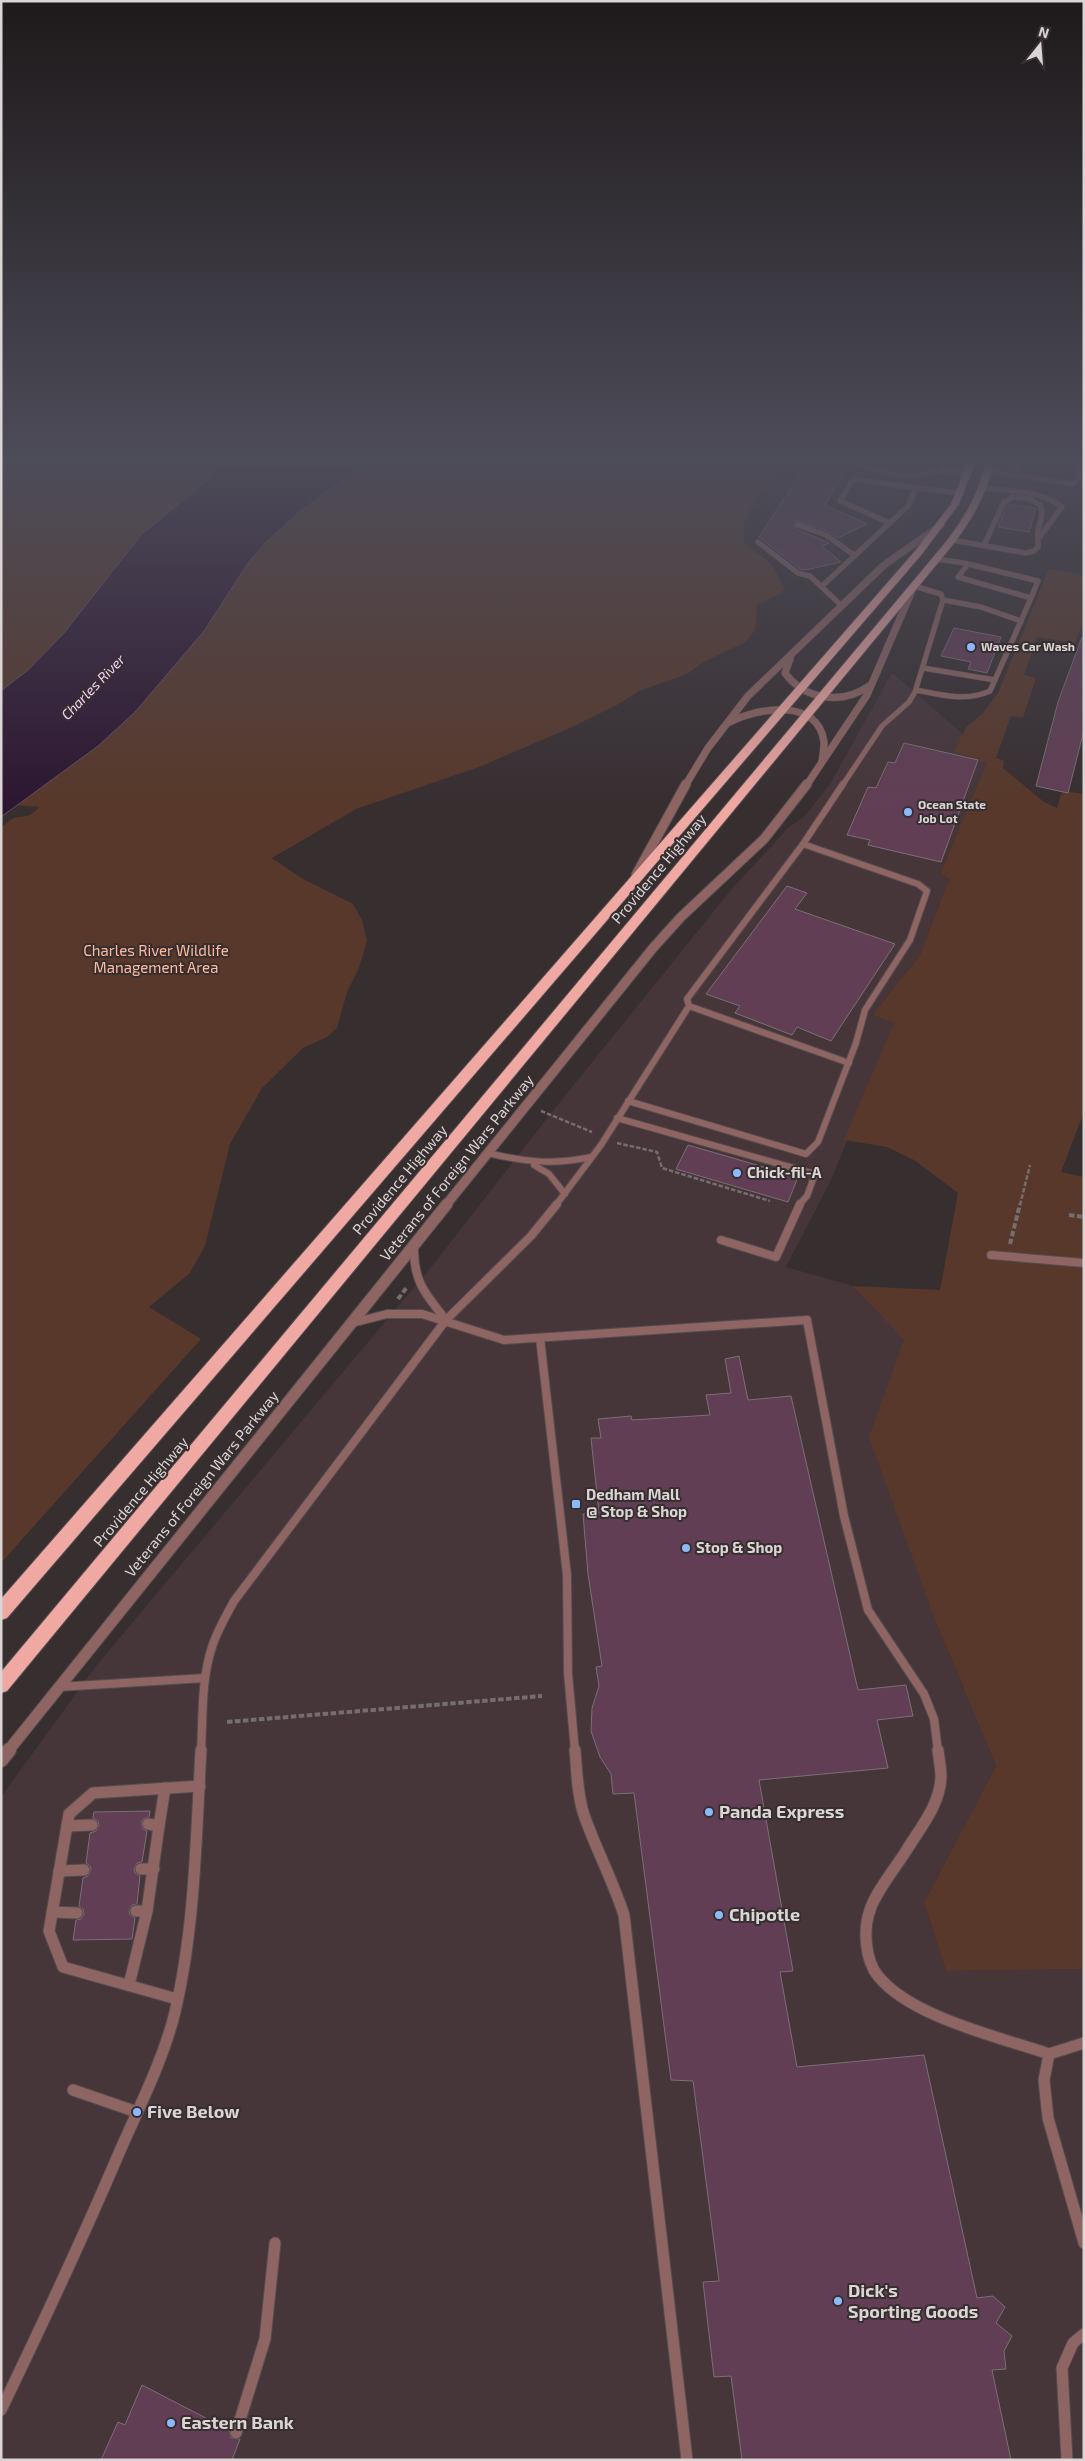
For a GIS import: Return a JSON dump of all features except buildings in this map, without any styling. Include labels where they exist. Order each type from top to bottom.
[{"type":"highway","points":[[784,710],[896,578]]},
{"type":"highway","name":"Veterans of Foreign Wars Parkway","points":[[823,696],[921,578]]},
{"type":"highway","name":"Providence Highway","points":[[1,1685],[823,696]]},
{"type":"highway","name":"Providence Highway","points":[[1,1612],[784,710]]},
{"type":"street","points":[[630,888],[667,816],[723,727],[748,696],[871,578]]},
{"type":"street","name":"Veterans of Foreign Wars Parkway","points":[[1,1760],[662,938],[764,839],[821,764],[858,710],[875,679],[914,586]]},
{"type":"street","points":[[792,654],[785,672],[794,685],[801,690],[823,696],[847,697],[867,688],[875,679]]},
{"type":"street","points":[[723,727],[737,717],[752,711],[771,708],[806,716],[815,722],[824,737],[821,764]]},
{"type":"lane","points":[[812,578],[842,606]]},
{"type":"lane","points":[[822,586],[830,578]]},
{"type":"lane","points":[[961,578],[1030,598]]},
{"type":"lane","points":[[916,690],[970,698],[981,697],[990,691],[1037,580],[1028,578]]},
{"type":"lane","points":[[849,1063],[689,1006],[686,999],[802,844],[882,726],[909,702],[916,690],[943,600],[942,594],[914,586]]},
{"type":"lane","points":[[943,600],[981,607],[1021,621]]},
{"type":"lane","points":[[923,668],[994,680]]},
{"type":"lane","points":[[628,1101],[806,1154],[818,1142],[849,1063],[865,1010],[910,940],[927,891],[918,884],[802,844]]},
{"type":"lane","points":[[1,2410],[64,2280],[137,2112],[159,2060],[177,1999],[185,1966],[191,1920],[205,1678],[210,1648],[221,1623],[234,1601],[446,1320],[468,1294],[542,1224],[565,1194],[617,1118],[689,1006]]},
{"type":"lane","points":[[617,1118],[815,1174],[807,1196],[797,1207],[776,1257],[720,1240]]},
{"type":"lane","points":[[488,1153],[532,1164],[561,1164],[591,1157]]},
{"type":"lane","points":[[532,1164],[549,1174],[565,1194]]},
{"type":"lane","points":[[414,1245],[413,1273],[420,1286],[446,1320]]},
{"type":"lane","points":[[991,1255],[1084,1263]]},
{"type":"lane","points":[[350,1324],[387,1312],[422,1314],[446,1320],[488,1338],[540,1338],[808,1320],[844,1516],[868,1610],[924,1694],[934,1718],[941,1777],[936,1804],[870,1909],[867,1928],[868,1956],[877,1975],[892,1991],[922,2008],[1049,2054],[1084,2043]]},
{"type":"lane","points":[[540,1338],[566,1576],[568,1673],[579,1794],[584,1814],[615,1887],[624,1915],[687,2460]]},
{"type":"lane","points":[[58,1687],[205,1678]]},
{"type":"lane","points":[[177,1999],[63,1967],[49,1931],[69,1814],[93,1793],[200,1786]]},
{"type":"lane","points":[[129,1985],[147,1911],[165,1788]]},
{"type":"lane","points":[[148,1824],[159,1826]]},
{"type":"lane","points":[[67,1826],[92,1825]]},
{"type":"lane","points":[[142,1869],[154,1869]]},
{"type":"lane","points":[[59,1871],[84,1870]]},
{"type":"lane","points":[[136,1911],[147,1911]]},
{"type":"lane","points":[[52,1912],[77,1913]]},
{"type":"lane","points":[[1049,2054],[1044,2080],[1048,2118],[1084,2243]]},
{"type":"lane","points":[[73,2090],[137,2112]]},
{"type":"lane","points":[[236,2433],[265,2339],[275,2243]]},
{"type":"lane","points":[[1067,2460],[1062,2368],[1073,2343],[1084,2334]]},
{"type":"path","points":[[540,1111],[592,1132]]},
{"type":"path","points":[[616,1142],[621,1146],[656,1152],[662,1168],[770,1201]]},
{"type":"path","points":[[1007,1256],[1030,1165]]},
{"type":"path","points":[[1069,1215],[1084,1217]]},
{"type":"path","points":[[397,1300],[407,1287]]},
{"type":"path","points":[[227,1722],[542,1696]]},
{"type":"shaded area","points":[[892,673],[990,757],[940,874],[949,879],[920,955],[872,1015],[894,1023],[832,1178],[786,1267],[917,1304],[935,1620],[996,1766],[924,1902],[946,1971],[1084,1969],[1084,2460],[1,2460],[1,1797],[96,1666],[432,1266],[556,1107],[731,890],[789,827],[804,817],[830,784]]},
{"type":"green space","points":[[1,578],[110,578],[95,598],[64,633],[28,670],[1,691]]},
{"type":"green space","name":"Charles River Wildlife Management Area","points":[[238,578],[779,578],[785,588],[782,593],[757,605],[755,630],[746,642],[703,662],[687,674],[639,691],[617,705],[570,728],[479,767],[356,809],[272,858],[301,878],[353,904],[362,920],[367,941],[359,968],[347,992],[337,1028],[327,1037],[303,1048],[262,1088],[230,1144],[205,1246],[190,1273],[149,1307],[201,1339],[1,1563],[1,827],[12,819],[29,815],[35,811],[39,807],[16,805],[98,746],[135,712],[204,631]]},
{"type":"green space","points":[[1045,578],[1084,578],[1084,621],[1075,643],[1037,637],[1024,675],[1036,678],[1023,718],[1011,716],[996,758],[1004,761],[1003,768],[1044,802],[1057,808],[1061,794],[1065,791],[1084,794],[1084,1112],[1061,1172],[1084,1177],[1084,1969],[946,1971],[924,1902],[996,1766],[935,1620],[869,1437],[904,1340],[853,1286],[940,1290],[958,1193],[914,1160],[887,1147],[844,1140],[894,1023],[872,1015],[920,955],[949,879],[940,874],[987,763],[954,752],[966,727],[983,713],[998,693]]},
{"type":"water","name":"Charles River","points":[[107,578],[238,578],[204,631],[135,712],[98,746],[1,817],[1,691],[28,670],[64,633]]},
{"type":"place","name":"Waves Car Wash","points":[[971,647]]},
{"type":"place","name":"Ocean State Job Lot","points":[[908,812]]},
{"type":"place","name":"Chick-fil-A","points":[[737,1173]]},
{"type":"place","name":"Dedham Mall @ Stop & Shop","points":[[576,1504]]},
{"type":"place","name":"Stop & Shop","points":[[686,1548]]},
{"type":"place","name":"Panda Express","points":[[709,1812]]},
{"type":"place","name":"Chipotle","points":[[719,1915]]},
{"type":"place","name":"Five Below","points":[[137,2112]]},
{"type":"place","name":"Dick's Sporting Goods","points":[[838,2301]]},
{"type":"place","name":"Eastern Bank","points":[[171,2423]]}]
